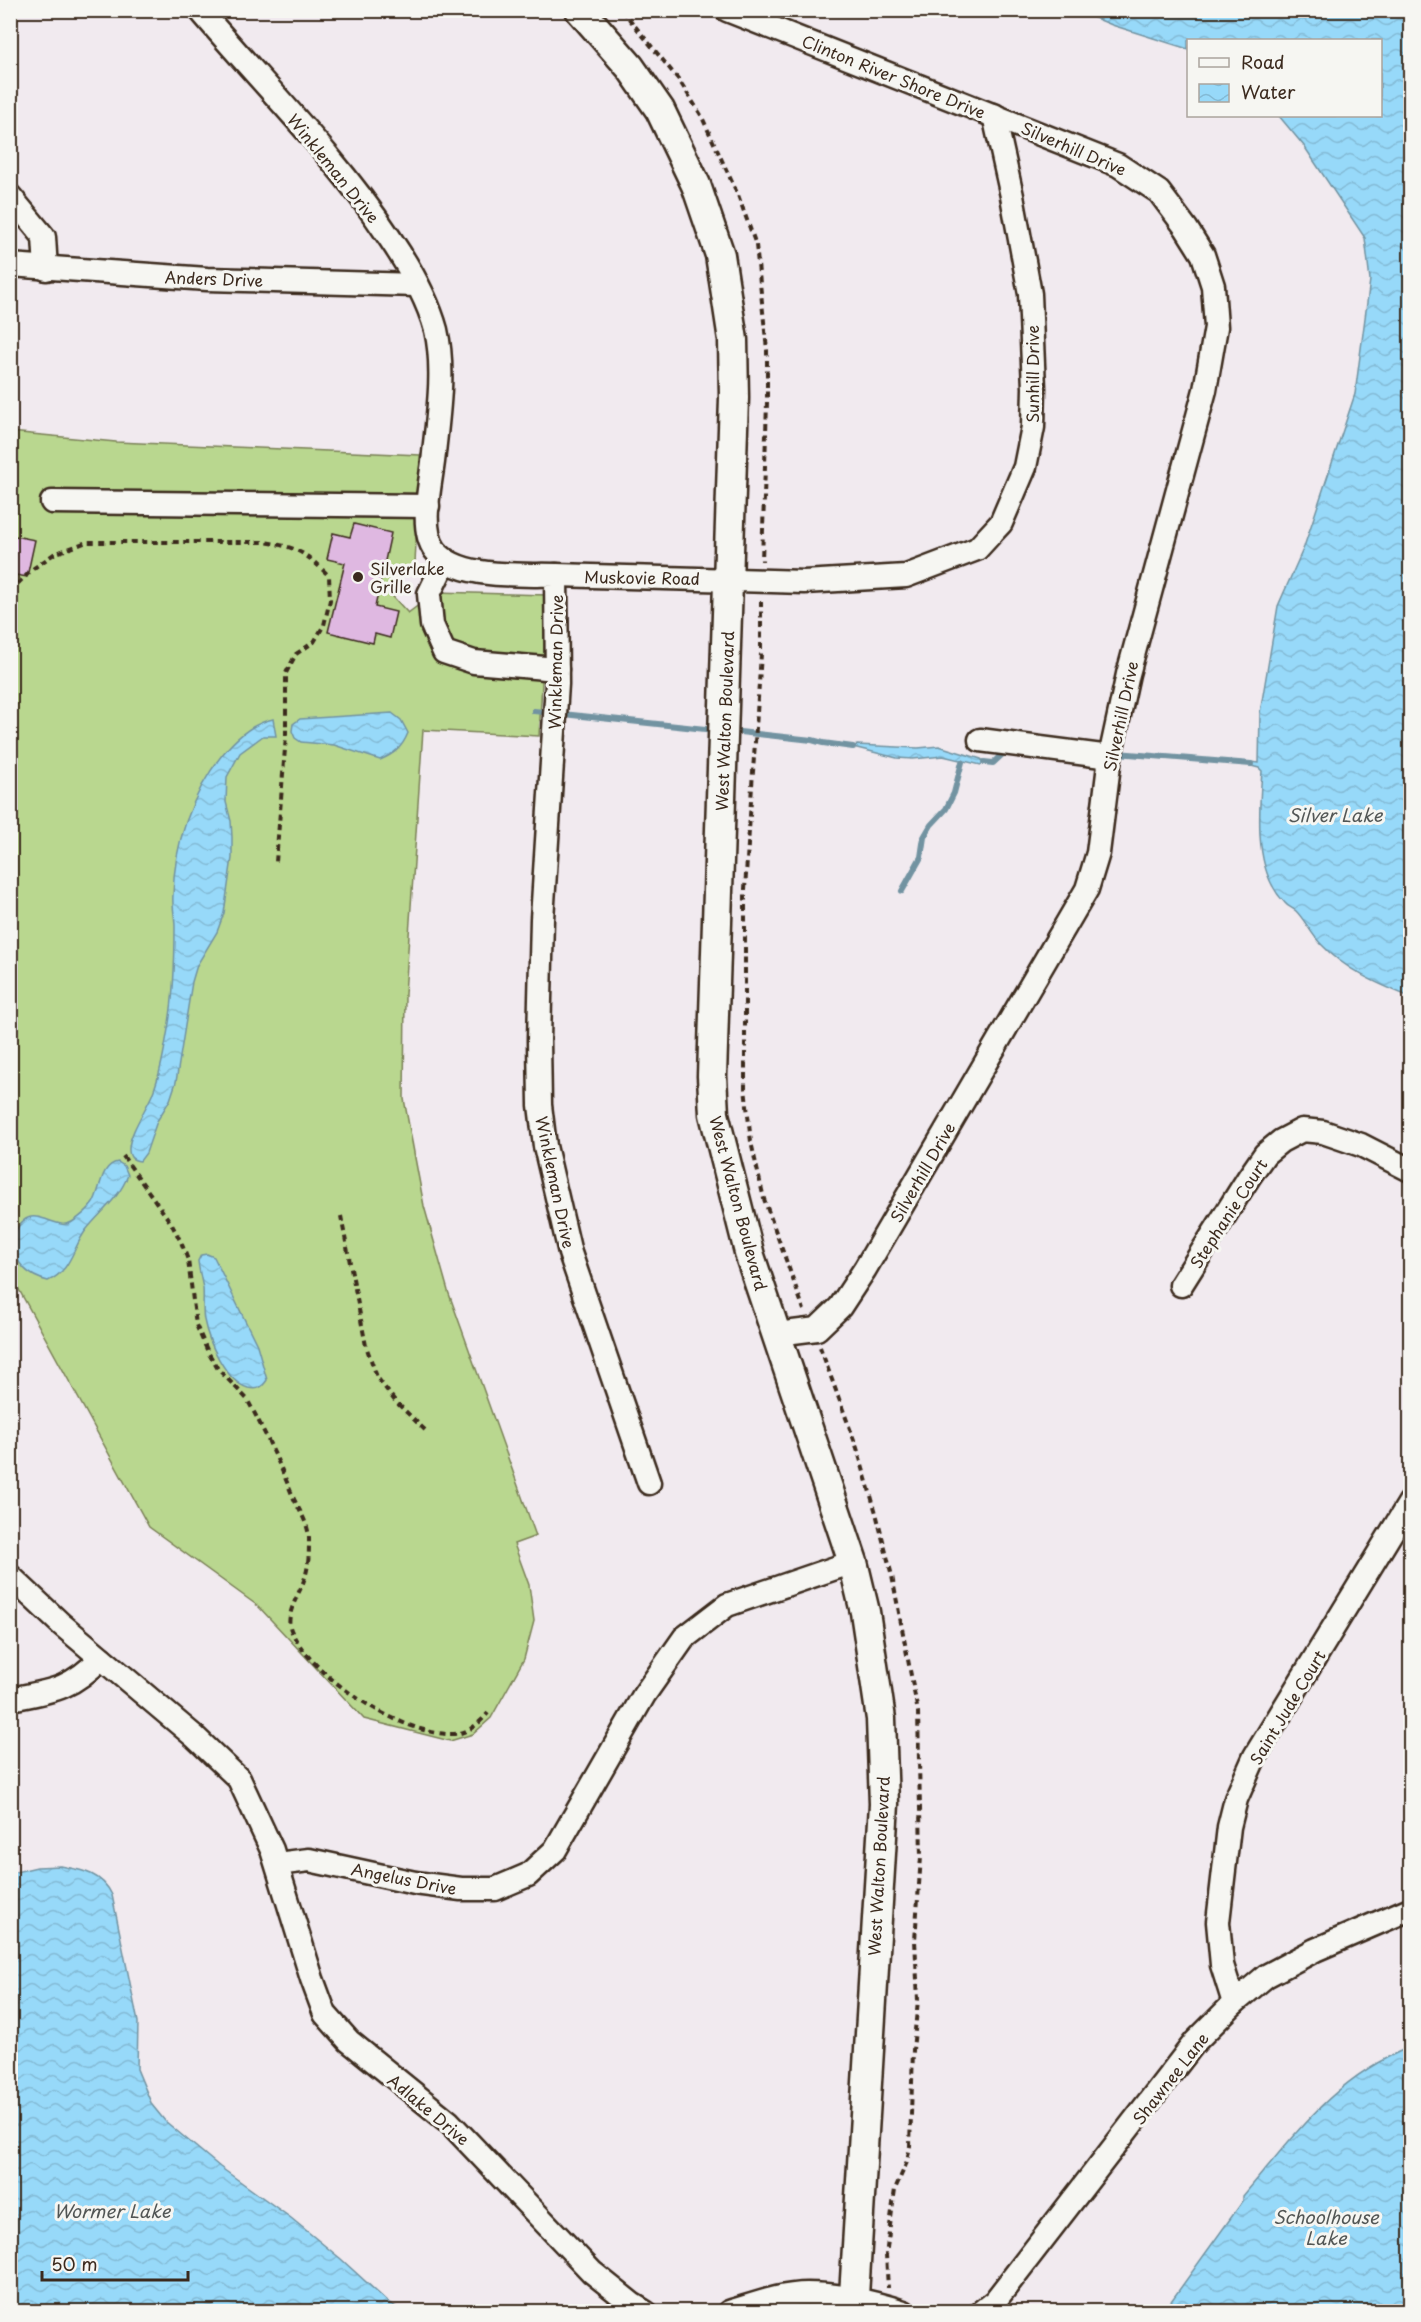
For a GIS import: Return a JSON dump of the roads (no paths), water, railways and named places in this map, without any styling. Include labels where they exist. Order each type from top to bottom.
[{"type":"main road","name":"West Walton Boulevard","points":[[580,10],[630,67],[660,110],[696,185],[720,255],[733,340],[734,398],[712,1076],[714,1114],[750,1256],[853,1562],[865,1612],[881,1719],[884,1804],[853,2305]]},
{"type":"street","name":"Winkleman Drive","points":[[200,10],[244,63],[323,148],[364,199],[400,254],[432,317],[440,367],[428,506],[428,535],[435,549],[445,561],[470,571],[556,575],[557,669],[542,930],[540,1105],[545,1146],[570,1253],[649,1483]]},
{"type":"street","name":"Clinton River Shore Drive","points":[[727,10],[994,115]]},
{"type":"street","name":"Sunhill Drive","points":[[728,579],[804,582],[906,576],[977,549],[1001,523],[1025,467],[1033,427],[1034,388],[1030,294],[994,115]]},
{"type":"street","name":"Silverhill Drive","points":[[777,1334],[817,1329],[840,1307],[865,1269],[1087,889],[1098,854],[1110,758],[1156,566],[1205,390],[1216,327],[1213,286],[1203,255],[1159,192],[1118,165],[994,115]]},
{"type":"street","points":[[10,196],[44,237],[46,269]]},
{"type":"street","name":"Anders Drive","points":[[10,266],[207,279],[417,285]]},
{"type":"street","points":[[52,502],[428,506]]},
{"type":"street","points":[[445,561],[429,594],[432,625],[444,652],[474,662],[557,669]]},
{"type":"street","name":"Muskovie Road","points":[[556,575],[728,579]]},
{"type":"street","points":[[981,740],[1110,758]]},
{"type":"street","name":"Stephanie Court","points":[[1181,1285],[1248,1177],[1265,1154],[1281,1141],[1302,1130],[1323,1132],[1361,1145],[1410,1170]]},
{"type":"street","name":"Saint Jude Court","points":[[1234,2003],[1222,1965],[1218,1922],[1229,1827],[1236,1799],[1255,1756],[1410,1502]]},
{"type":"street","name":"Angelus Drive","points":[[277,1864],[309,1860],[415,1883],[460,1889],[495,1889],[528,1875],[555,1850],[644,1695],[684,1638],[727,1605],[853,1562]]},
{"type":"street","points":[[10,1576],[100,1658],[195,1737],[239,1779],[260,1820],[277,1864]]},
{"type":"street","points":[[10,1699],[54,1690],[72,1683],[100,1658]]},
{"type":"street","name":"Adlake Drive","points":[[277,1864],[312,1979],[326,2014],[349,2041],[456,2129],[592,2272],[645,2312]]},
{"type":"street","name":"Shawnee Lane","points":[[981,2312],[995,2301],[1195,2042],[1234,2003],[1266,1976],[1315,1950],[1410,1909]]},
{"type":"street","points":[[729,2312],[805,2294],[853,2305],[894,2309]]},
{"type":"water","name":"Silver Lake","points":[[1078,11],[1410,11],[1410,997],[1351,969],[1330,953],[1295,910],[1286,904],[1275,890],[1267,875],[1260,840],[1262,771],[1251,766],[1251,762],[1259,763],[1260,713],[1278,606],[1304,547],[1355,394],[1370,280],[1365,238],[1304,146],[1280,117],[1382,117],[1382,39],[1187,39],[1187,49],[1112,25]]},
{"type":"water","points":[[392,713],[401,720],[408,733],[397,750],[380,760],[334,745],[301,742],[295,738],[292,731],[293,724],[300,719]]},
{"type":"water","points":[[273,719],[276,736],[263,736],[240,753],[227,777],[226,802],[231,821],[232,858],[224,913],[217,932],[197,965],[192,982],[176,1082],[170,1100],[157,1121],[146,1153],[140,1161],[135,1160],[130,1154],[130,1143],[155,1087],[169,1023],[174,963],[174,876],[186,821],[201,787],[227,749],[251,728]]},
{"type":"water","points":[[857,745],[918,748],[939,746],[981,759],[984,762],[981,765],[943,756],[897,758],[853,747]]},
{"type":"water","points":[[118,1162],[124,1166],[128,1175],[124,1183],[115,1198],[81,1237],[62,1271],[48,1281],[34,1276],[24,1268],[16,1258],[11,1244],[17,1228],[24,1220],[32,1217],[65,1224],[72,1222],[93,1203],[104,1173],[112,1164]]},
{"type":"water","points":[[207,1254],[214,1257],[257,1345],[267,1380],[259,1388],[248,1388],[232,1378],[219,1360],[209,1339],[203,1316],[203,1288],[198,1261],[201,1255]]},
{"type":"water","name":"Wormer Lake","points":[[61,1866],[84,1871],[97,1877],[112,1895],[138,2022],[137,2069],[152,2105],[165,2121],[220,2167],[291,2218],[389,2303],[403,2311],[11,2311],[11,1873],[37,1867]]},
{"type":"water","name":"Schoolhouse Lake","points":[[1410,2047],[1410,2311],[1164,2311],[1243,2201],[1243,2196],[1298,2130],[1317,2110],[1359,2075]]},
{"type":"waterway","points":[[534,711],[715,730]]},
{"type":"waterway","points":[[731,731],[853,747]]},
{"type":"waterway","points":[[984,762],[993,763],[1008,749]]},
{"type":"waterway","points":[[1117,753],[1251,764]]},
{"type":"waterway","points":[[902,891],[921,857],[924,837],[931,825],[946,809],[954,793],[962,762]]},
{"type":"place","name":"Silverlake Grille","points":[[358,577]]}]
